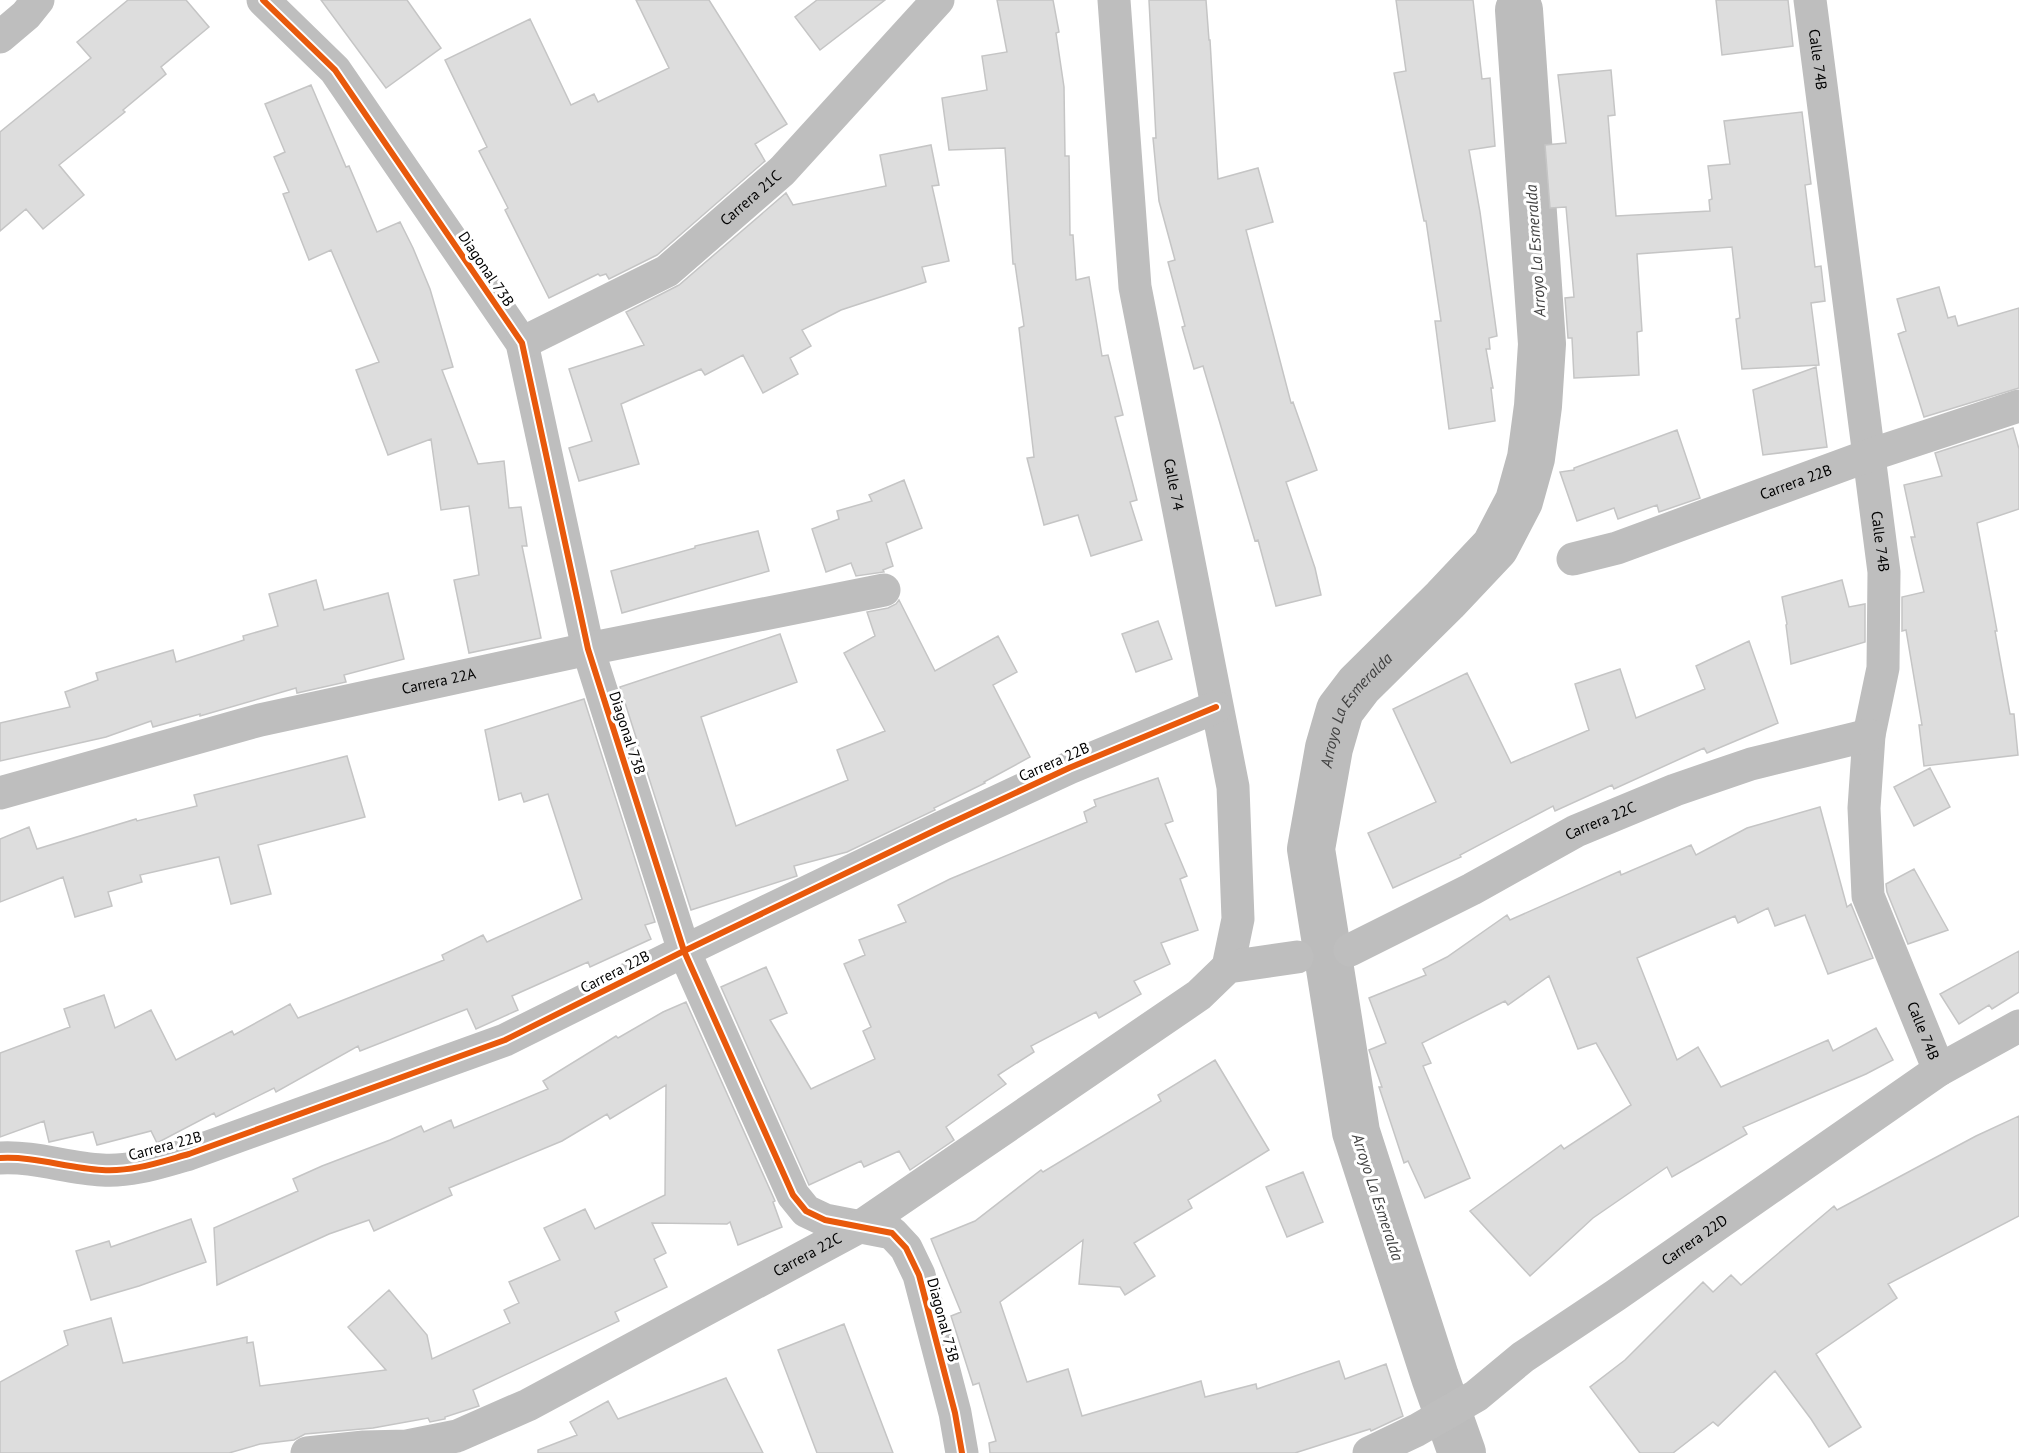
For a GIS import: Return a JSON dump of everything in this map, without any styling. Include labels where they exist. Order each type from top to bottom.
[{"type":"street","points":[[0,37],[26,15],[38,0]]},
{"type":"street","name":"Diagonal 73B","points":[[263,0],[335,70],[522,343],[588,649],[684,951],[793,1195],[806,1211],[825,1220],[892,1233],[906,1248],[919,1275],[955,1413],[962,1453]]},
{"type":"street","name":"Carrera 21C","points":[[522,343],[667,271],[782,171],[938,0]]},
{"type":"street","name":"Calle 74","points":[[1114,0],[1135,287],[1233,787],[1238,919],[1228,967]]},
{"type":"street","name":"Calle 74B","points":[[1810,0],[1884,572],[1883,668],[1869,735],[1864,808],[1868,896],[1939,1070]]},
{"type":"street","name":"Carrera 22B","points":[[1573,559],[1617,548],[1870,455],[2019,406]]},
{"type":"street","name":"Carrera 22A","points":[[0,793],[260,720],[588,649],[884,590]]},
{"type":"street","name":"Carrera 22B","points":[[0,1158],[19,1157],[104,1170],[141,1168],[189,1154],[505,1041],[684,951],[1058,773],[1216,707]]},
{"type":"street","name":"Carrera 22C","points":[[1350,950],[1472,889],[1576,831],[1674,790],[1751,764],[1869,735]]},
{"type":"street","points":[[1228,967],[1297,957]]},
{"type":"street","name":"Carrera 22C","points":[[307,1453],[364,1447],[407,1446],[457,1436],[528,1405],[861,1226],[1199,995],[1228,967]]},
{"type":"street","name":"Carrera 22D","points":[[1370,1453],[1417,1430],[1476,1396],[1523,1357],[1939,1070],[2019,1026]]},
{"type":"building","points":[[128,0],[186,0],[209,27],[161,67],[166,74],[123,110],[125,112],[59,165],[84,195],[43,229],[26,209],[0,231],[0,132],[91,58],[77,42]]},
{"type":"building","points":[[321,0],[407,0],[441,48],[386,88]]},
{"type":"building","points":[[636,0],[709,0],[787,124],[755,144],[765,161],[657,255],[609,279],[606,274],[600,276],[598,274],[549,298],[505,210],[508,208],[479,151],[487,147],[445,60],[530,19],[571,105],[594,94],[598,102],[669,68]]},
{"type":"building","points":[[817,0],[885,0],[820,50],[795,17]]},
{"type":"building","points":[[997,0],[1053,0],[1059,32],[1056,33],[1064,87],[1065,156],[1069,156],[1070,235],[1073,235],[1076,280],[1089,277],[1102,356],[1108,355],[1123,415],[1115,417],[1137,500],[1130,502],[1142,540],[1091,556],[1078,515],[1044,525],[1027,458],[1034,457],[1019,328],[1024,326],[1015,264],[1013,264],[1005,148],[949,150],[942,98],[987,90],[982,56],[1007,52]]},
{"type":"building","points":[[1149,0],[1206,0],[1218,179],[1258,168],[1273,222],[1246,230],[1291,403],[1293,402],[1317,470],[1286,482],[1315,568],[1321,595],[1276,606],[1258,540],[1255,541],[1203,366],[1194,369],[1168,262],[1175,260],[1159,201],[1153,138],[1156,138]]},
{"type":"building","points":[[1396,0],[1473,0],[1482,79],[1490,78],[1495,146],[1469,150],[1497,336],[1489,338],[1490,349],[1486,349],[1493,388],[1491,388],[1495,421],[1449,429],[1435,321],[1441,321],[1426,221],[1424,221],[1394,73],[1406,71]]},
{"type":"building","points":[[1716,0],[1788,0],[1793,46],[1722,55]]},
{"type":"building","points":[[1611,70],[1615,115],[1608,116],[1616,216],[1710,211],[1709,200],[1712,199],[1708,166],[1730,164],[1724,121],[1802,112],[1811,184],[1805,185],[1815,267],[1821,266],[1825,301],[1811,303],[1819,365],[1742,369],[1736,319],[1740,318],[1732,247],[1637,254],[1642,331],[1637,332],[1639,375],[1574,378],[1572,338],[1568,338],[1565,298],[1574,297],[1566,207],[1550,208],[1545,145],[1566,143],[1558,75]]},
{"type":"building","points":[[311,85],[377,232],[400,222],[413,248],[430,289],[453,367],[442,370],[478,464],[504,461],[509,508],[521,507],[527,546],[522,546],[541,638],[469,653],[454,580],[479,575],[469,506],[441,510],[431,439],[388,455],[356,370],[379,362],[331,250],[309,260],[283,194],[289,192],[274,157],[285,152],[265,104]]},
{"type":"building","points":[[931,145],[939,185],[932,186],[949,261],[922,267],[926,282],[841,310],[802,330],[811,346],[790,358],[798,374],[763,393],[743,355],[705,375],[701,369],[621,404],[639,464],[579,481],[569,448],[592,441],[569,369],[644,345],[626,312],[679,285],[786,193],[793,205],[886,186],[880,155]]},
{"type":"building","points":[[1939,287],[1948,318],[1955,316],[1958,326],[2019,308],[2019,388],[1924,417],[1898,334],[1906,331],[1897,299]]},
{"type":"building","points":[[1816,367],[1827,447],[1763,455],[1753,390]]},
{"type":"building","points":[[2013,428],[2019,449],[2019,509],[1977,523],[2010,714],[2014,714],[2018,755],[1924,766],[1919,725],[1922,725],[1906,630],[1902,631],[1902,597],[1924,592],[1911,537],[1915,537],[1904,485],[1942,476],[1935,453]]},
{"type":"building","points":[[1677,430],[1700,498],[1659,512],[1657,505],[1618,519],[1614,508],[1577,521],[1560,472],[1574,470],[1574,468]]},
{"type":"building","points":[[904,480],[922,528],[886,543],[893,566],[883,570],[884,572],[856,576],[851,563],[826,572],[812,529],[839,519],[837,511],[872,501],[869,495]]},
{"type":"building","points":[[758,531],[769,571],[622,613],[611,571],[695,548],[695,546]]},
{"type":"building","points":[[316,580],[324,610],[388,593],[404,659],[344,675],[346,682],[297,693],[296,688],[153,727],[151,721],[106,737],[0,761],[0,723],[70,707],[65,692],[98,680],[96,673],[173,650],[176,662],[244,640],[243,636],[278,626],[269,594]]},
{"type":"building","points":[[1842,580],[1849,607],[1865,604],[1865,642],[1791,664],[1782,597]]},
{"type":"building","points":[[899,600],[935,671],[998,636],[1017,672],[993,685],[1030,757],[985,783],[934,808],[935,810],[847,852],[794,866],[797,876],[691,910],[620,687],[780,634],[797,682],[701,717],[736,826],[848,780],[837,750],[885,731],[844,653],[875,636],[867,612],[888,608]]},
{"type":"building","points":[[1158,621],[1172,659],[1136,672],[1122,634]]},
{"type":"building","points":[[1749,641],[1778,723],[1707,753],[1704,748],[1614,789],[1612,785],[1555,811],[1553,806],[1460,855],[1461,857],[1393,888],[1368,833],[1436,802],[1393,709],[1467,673],[1511,763],[1589,730],[1575,684],[1620,669],[1636,718],[1705,689],[1696,666]]},
{"type":"building","points":[[584,699],[655,922],[645,925],[651,939],[590,967],[588,962],[512,996],[518,1010],[476,1029],[467,1009],[360,1051],[358,1046],[276,1092],[274,1088],[216,1117],[214,1113],[157,1143],[151,1131],[97,1145],[93,1132],[49,1142],[44,1121],[0,1137],[0,1053],[70,1027],[64,1009],[104,995],[115,1028],[151,1010],[176,1060],[232,1031],[234,1035],[290,1004],[298,1018],[444,960],[442,955],[483,935],[487,942],[582,899],[548,794],[524,802],[521,793],[499,800],[485,730]]},
{"type":"building","points":[[347,756],[365,817],[258,845],[271,894],[231,904],[219,857],[140,875],[142,882],[108,892],[112,906],[75,917],[63,877],[0,902],[0,839],[29,827],[37,849],[136,819],[137,821],[197,806],[194,795]]},
{"type":"building","points":[[1930,768],[1950,807],[1914,826],[1894,787]]},
{"type":"building","points":[[1158,778],[1173,821],[1165,824],[1187,876],[1180,879],[1198,930],[1161,943],[1170,964],[1134,981],[1141,994],[1099,1018],[1096,1012],[1031,1046],[1034,1052],[998,1075],[1006,1084],[946,1127],[954,1140],[910,1170],[899,1151],[864,1167],[861,1161],[809,1185],[721,987],[766,967],[787,1013],[770,1020],[811,1089],[875,1059],[863,1031],[871,1027],[844,964],[865,955],[859,940],[906,922],[898,905],[950,879],[1087,822],[1084,812],[1096,806],[1094,800]]},
{"type":"building","points":[[1820,807],[1847,907],[1851,904],[1873,958],[1828,974],[1805,915],[1775,926],[1768,908],[1738,923],[1735,916],[1637,958],[1677,1060],[1698,1047],[1721,1087],[1828,1040],[1833,1051],[1876,1028],[1893,1060],[1743,1127],[1747,1134],[1672,1177],[1667,1167],[1593,1218],[1530,1276],[1470,1211],[1561,1145],[1564,1149],[1631,1105],[1596,1043],[1578,1049],[1549,976],[1508,1005],[1505,1001],[1422,1043],[1431,1063],[1423,1066],[1470,1178],[1425,1198],[1408,1161],[1404,1163],[1379,1087],[1382,1087],[1369,1050],[1386,1043],[1369,998],[1426,975],[1423,969],[1447,957],[1507,915],[1510,920],[1620,871],[1621,875],[1691,845],[1696,855],[1747,828]]},
{"type":"building","points":[[1914,869],[1948,930],[1908,944],[1887,892],[1886,884]]},
{"type":"building","points":[[2019,951],[2019,992],[1992,1009],[1989,1005],[1959,1024],[1940,994]]},
{"type":"building","points":[[686,1002],[775,1201],[773,1202],[782,1227],[738,1245],[730,1222],[727,1224],[652,1223],[666,1253],[654,1259],[667,1287],[615,1312],[619,1321],[473,1390],[479,1406],[445,1417],[445,1419],[430,1422],[428,1418],[373,1428],[305,1434],[294,1440],[260,1444],[229,1453],[0,1453],[0,1382],[68,1345],[64,1331],[111,1318],[123,1363],[247,1337],[247,1343],[253,1342],[260,1386],[386,1370],[348,1327],[389,1290],[427,1335],[432,1359],[510,1323],[504,1310],[519,1303],[509,1282],[560,1260],[544,1228],[585,1209],[595,1229],[665,1195],[666,1085],[610,1119],[607,1114],[562,1141],[449,1188],[452,1195],[374,1231],[369,1220],[329,1234],[217,1285],[214,1228],[298,1191],[293,1179],[322,1166],[421,1126],[424,1132],[451,1120],[454,1128],[548,1089],[543,1081],[616,1036],[618,1038],[663,1012]]},
{"type":"building","points":[[1215,1060],[1269,1150],[1188,1200],[1192,1208],[1134,1243],[1155,1276],[1125,1295],[1120,1287],[1079,1284],[1083,1240],[1000,1302],[1027,1382],[1068,1369],[1082,1416],[1201,1381],[1205,1397],[1256,1384],[1257,1389],[1339,1361],[1345,1379],[1386,1364],[1403,1416],[1371,1431],[1370,1429],[1295,1453],[990,1453],[989,1443],[996,1441],[979,1383],[973,1385],[951,1316],[961,1312],[931,1239],[975,1221],[1041,1170],[1043,1172],[1161,1101],[1158,1095]]},
{"type":"building","points":[[2019,1116],[2019,1216],[1888,1284],[1897,1298],[1816,1354],[1861,1427],[1829,1447],[1775,1371],[1718,1426],[1713,1422],[1673,1453],[1640,1453],[1590,1387],[1625,1360],[1703,1282],[1713,1292],[1731,1275],[1741,1285],[1834,1206],[1837,1210],[1976,1136]]},
{"type":"building","points":[[1303,1172],[1323,1222],[1287,1237],[1266,1187]]},
{"type":"building","points":[[191,1219],[206,1262],[91,1300],[76,1251],[109,1241],[111,1247]]},
{"type":"building","points":[[844,1324],[893,1453],[817,1453],[778,1350]]},
{"type":"building","points":[[726,1378],[763,1453],[538,1453],[538,1450],[577,1435],[570,1422],[608,1401],[618,1419]]},
{"type":"waterway","name":"Arroyo La Esmeralda","points":[[1518,0],[1519,10]]},
{"type":"waterway","name":"Arroyo La Esmeralda","points":[[1462,1453],[1435,1377],[1356,1132],[1311,849],[1329,748],[1340,710],[1359,685],[1495,547],[1519,501],[1531,458],[1538,406],[1542,344],[1519,10]]},
{"type":"cycle path","points":[[263,0],[335,70],[522,343],[588,649],[684,951],[793,1195],[806,1211],[825,1220],[892,1233],[906,1248],[919,1275],[955,1413],[962,1453]]},
{"type":"cycle path","points":[[0,1158],[25,1159],[102,1170],[146,1166],[189,1154],[505,1040],[940,828],[1069,768],[1216,707]]}]
